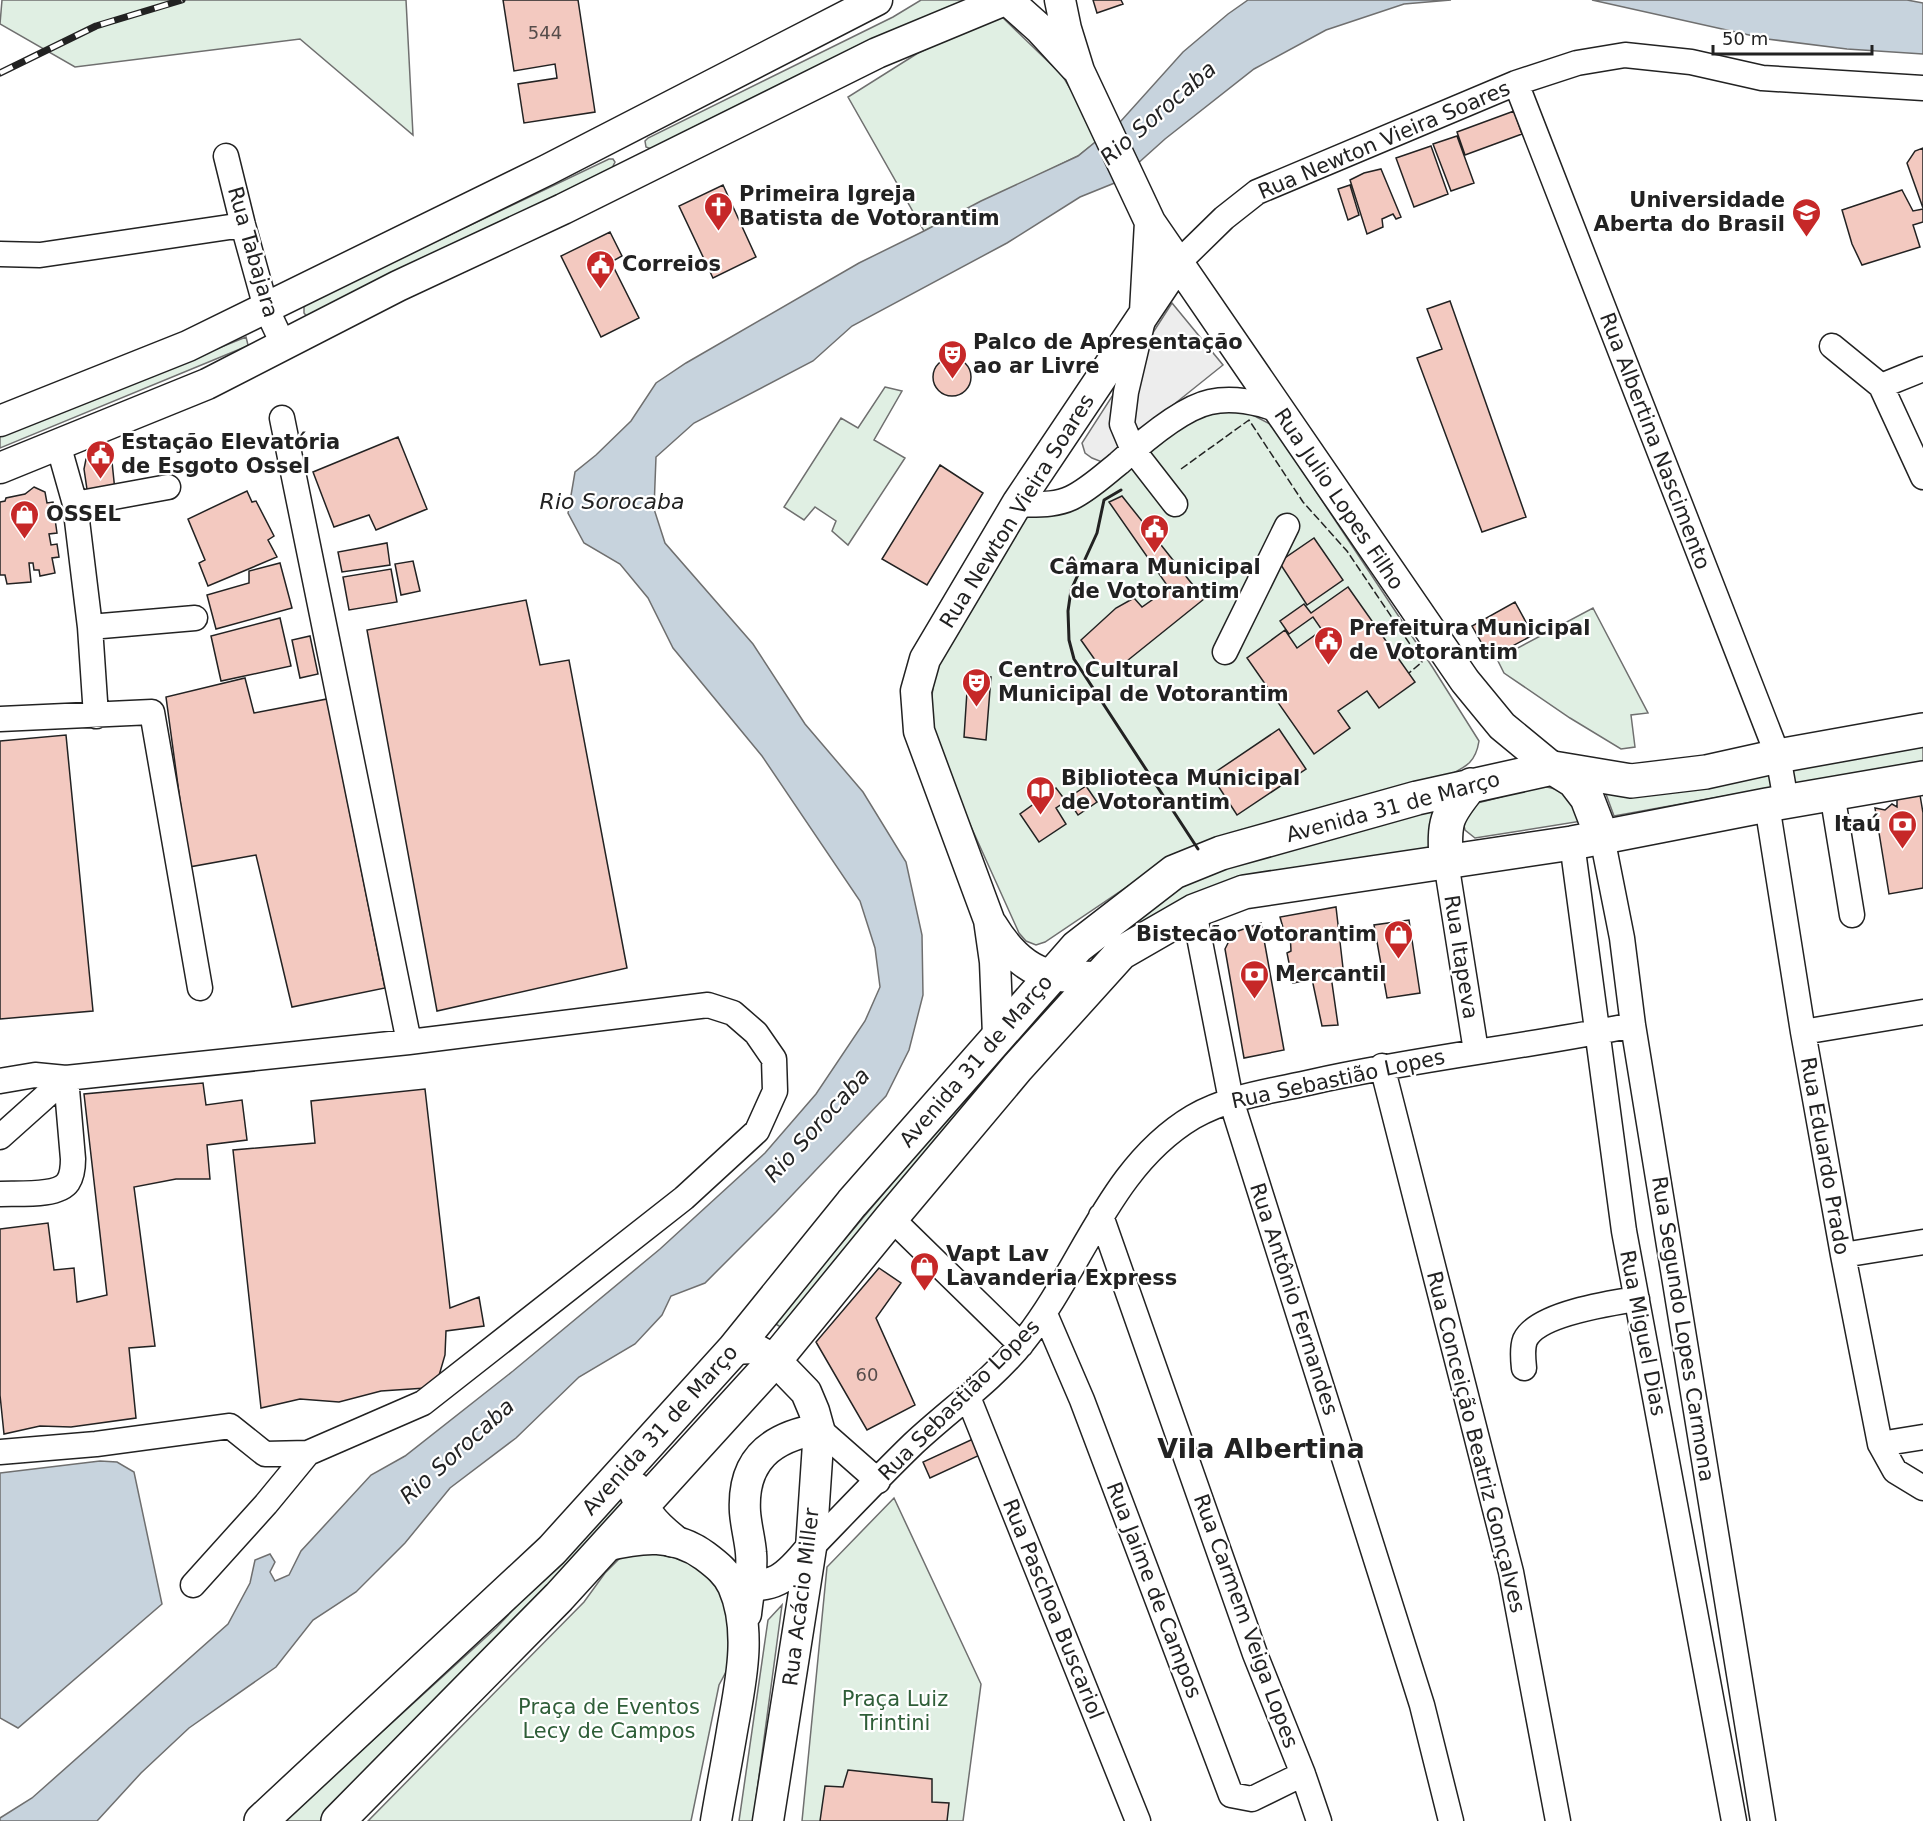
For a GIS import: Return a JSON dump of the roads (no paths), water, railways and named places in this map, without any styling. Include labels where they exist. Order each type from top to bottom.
[{"type":"highway","name":"Avenida 31 de Março","points":[[261,1821],[552,1550],[734,1349],[852,1203],[1077,946],[1174,872],[1237,848],[1417,798],[1553,768],[1631,781],[1706,772],[1778,756],[1923,730]]},
{"type":"highway","points":[[1553,768],[1575,781],[1587,798],[1587,840]]},
{"type":"highway","name":"Avenida 31 de Março","points":[[338,1821],[550,1606],[642,1508],[775,1360],[1017,1068],[1121,953],[1194,911],[1244,892],[1587,840],[1777,803],[1923,778]]},
{"type":"highway","points":[[1446,862],[1447,819],[1471,785]]},
{"type":"highway","points":[[632,1460],[634,1486],[642,1508],[652,1524],[672,1539]]},
{"type":"main road","points":[[0,421],[188,346],[621,133],[877,0]]},
{"type":"main road","points":[[1060,0],[1066,29],[1084,80]]},
{"type":"main road","points":[[0,468],[207,384],[398,286],[877,53],[1008,2],[1040,29],[1084,80]]},
{"type":"main road","name":"Rua Julio Lopes Filho","points":[[1084,80],[1148,217],[1278,410],[1465,681],[1502,726],[1553,768]]},
{"type":"main road","points":[[621,133],[640,170]]},
{"type":"main road","points":[[1144,313],[1148,217]]},
{"type":"main road","name":"Rua Newton Vieira Soares","points":[[989,920],[919,731],[916,691],[925,659],[1016,505],[1179,262]]},
{"type":"main road","points":[[989,920],[1016,957],[1039,970],[1052,975],[1099,977]]},
{"type":"main road","points":[[989,920],[995,962],[998,1035]]},
{"type":"main road","name":"Rua Acácio Miller","points":[[734,1349],[753,1348],[775,1360],[807,1392],[819,1429],[811,1548],[768,1821]]},
{"type":"main road","points":[[716,1821],[740,1684],[743,1638],[740,1585],[751,1554],[745,1512],[745,1490],[757,1459],[771,1445],[797,1434],[819,1429]]},
{"type":"main road","points":[[605,1546],[634,1539],[672,1539],[696,1550],[740,1585],[763,1586],[780,1580],[795,1568],[811,1548]]},
{"type":"street","name":"Rua Newton Vieira Soares","points":[[1179,262],[1224,218],[1257,192],[1516,83],[1577,63],[1625,55],[1691,62],[1762,78],[1923,88]]},
{"type":"street","name":"Rua Albertina Nascimento","points":[[1516,83],[1778,756],[1777,803]]},
{"type":"street","name":"Rua Tabajara","points":[[226,156],[266,308],[284,345]]},
{"type":"street","points":[[0,254],[40,255],[243,225]]},
{"type":"street","points":[[1144,313],[1126,392],[1122,424],[1133,450],[1175,504]]},
{"type":"street","points":[[1832,346],[1881,386],[1923,477]]},
{"type":"street","points":[[1881,386],[1923,369]]},
{"type":"street","points":[[1016,505],[1058,503],[1072,498],[1185,412],[1210,401],[1259,403],[1278,410]]},
{"type":"street","points":[[282,418],[409,1042]]},
{"type":"street","points":[[58,444],[75,504],[90,627],[96,716]]},
{"type":"street","points":[[75,504],[168,487]]},
{"type":"street","points":[[1225,652],[1287,526]]},
{"type":"street","points":[[90,627],[195,618]]},
{"type":"street","points":[[0,719],[152,712],[200,988]]},
{"type":"street","points":[[1832,793],[1852,915]]},
{"type":"street","name":"Rua Eduardo Prado","points":[[1777,803],[1803,1032],[1880,1444],[1895,1471],[1923,1488]]},
{"type":"street","name":"Rua Segundo Lopes Carmona","points":[[1587,840],[1622,938],[1633,1025],[1763,1821]]},
{"type":"street","name":"Rua Miguel Dias","points":[[1587,840],[1596,1033],[1624,1231],[1734,1821]]},
{"type":"street","name":"Rua Itapeva","points":[[1446,862],[1476,1051]]},
{"type":"street","name":"Rua Antônio Fernandes","points":[[1194,911],[1231,1100],[1422,1705],[1451,1821]]},
{"type":"street","points":[[0,1081],[35,1075],[66,1078],[409,1042],[708,1005],[733,1012],[756,1033],[774,1059],[775,1091],[757,1131],[684,1198],[423,1403],[308,1453],[265,1454],[230,1426],[96,1444],[0,1452]]},
{"type":"street","points":[[1803,1032],[1923,1012]]},
{"type":"street","name":"Rua Sebastião Lopes","points":[[811,1548],[914,1444],[968,1397],[1021,1345],[1045,1314],[1101,1216],[1130,1174],[1155,1146],[1193,1117],[1231,1100],[1382,1066],[1596,1033],[1633,1025]]},
{"type":"street","name":"Rua Conceição Beatriz Gonçalves","points":[[1382,1066],[1511,1572],[1558,1821]]},
{"type":"street","points":[[0,1137],[66,1078]]},
{"type":"street","points":[[0,1194],[50,1192],[60,1189],[68,1182],[73,1159],[66,1078]]},
{"type":"street","name":"Rua Carmem Veiga Lopes","points":[[1101,1216],[1256,1654],[1319,1821]]},
{"type":"street","points":[[891,1218],[1021,1345]]},
{"type":"street","points":[[1843,1255],[1923,1242]]},
{"type":"street","points":[[1524,1368],[1526,1339],[1534,1329],[1579,1310],[1637,1299]]},
{"type":"street","name":"Rua Jaime de Campos","points":[[1045,1314],[1082,1400],[1231,1795],[1252,1799],[1303,1774]]},
{"type":"street","name":"Rua Paschoa Buscariol","points":[[968,1397],[1138,1821]]},
{"type":"street","points":[[819,1429],[878,1481]]},
{"type":"street","points":[[1880,1444],[1923,1437]]},
{"type":"street","points":[[193,1585],[266,1504],[308,1453]]},
{"type":"water","name":"Rio Sorocaba","points":[[1248,0],[1451,0],[1404,4],[1326,30],[1254,69],[1165,139],[1117,182],[1080,197],[1007,243],[852,326],[813,361],[694,423],[656,457],[654,509],[665,543],[753,644],[805,724],[863,792],[906,862],[922,935],[923,995],[909,1050],[886,1096],[705,1283],[671,1296],[662,1315],[635,1344],[579,1377],[516,1438],[450,1488],[405,1543],[356,1592],[313,1620],[276,1667],[189,1728],[141,1773],[97,1821],[0,1821],[0,1818],[32,1798],[228,1624],[250,1583],[255,1560],[270,1554],[275,1562],[270,1572],[275,1581],[289,1575],[301,1551],[371,1475],[405,1456],[513,1371],[660,1249],[765,1153],[816,1094],[865,1021],[880,987],[875,948],[860,901],[762,756],[673,648],[648,598],[620,564],[584,543],[568,513],[575,472],[631,421],[656,383],[686,363],[859,263],[981,201],[1078,156],[1121,121],[1183,52]]},
{"type":"water","points":[[1592,0],[1907,0],[1923,3],[1923,54],[1847,49],[1767,39]]},
{"type":"water","points":[[100,1461],[117,1462],[134,1472],[162,1604],[18,1728],[0,1718],[0,1473]]},
{"type":"railway","points":[[0,73],[96,26],[182,0]]},
{"type":"place","name":"Primeira Igreja Batista de Votorantim","points":[[718,232]]},
{"type":"place","name":"Universidade Aberta do Brasil","points":[[1806,238]]},
{"type":"place","name":"Correios","points":[[601,290]]},
{"type":"place","name":"Palco de Apresentação ao ar Livre","points":[[952,380]]},
{"type":"place","name":"Estação Elevatória de Esgoto Ossel","points":[[100,480]]},
{"type":"place","name":"OSSEL","points":[[25,540]]},
{"type":"place","name":"Câmara Municipal de Votorantim","points":[[1155,554]]},
{"type":"place","name":"Prefeitura Municipal de Votorantim","points":[[1328,666]]},
{"type":"place","name":"Centro Cultural Municipal de Votorantim","points":[[977,708]]},
{"type":"place","name":"Biblioteca Municipal de Votorantim","points":[[1040,816]]},
{"type":"place","name":"Itaú","points":[[1902,850]]},
{"type":"place","name":"Bistecão Votorantim","points":[[1398,960]]},
{"type":"place","name":"Mercantil","points":[[1254,1000]]},
{"type":"place","name":"Vapt Lav Lavanderia Express","points":[[925,1292]]},
{"type":"district","name":"Vila Albertina","points":[[1261,1448]]},
{"type":"park label","name":"Praça Luiz Trintini","points":[[895,1711]]},
{"type":"park label","name":"Praça de Eventos Lecy de Campos","points":[[609,1719]]}]
